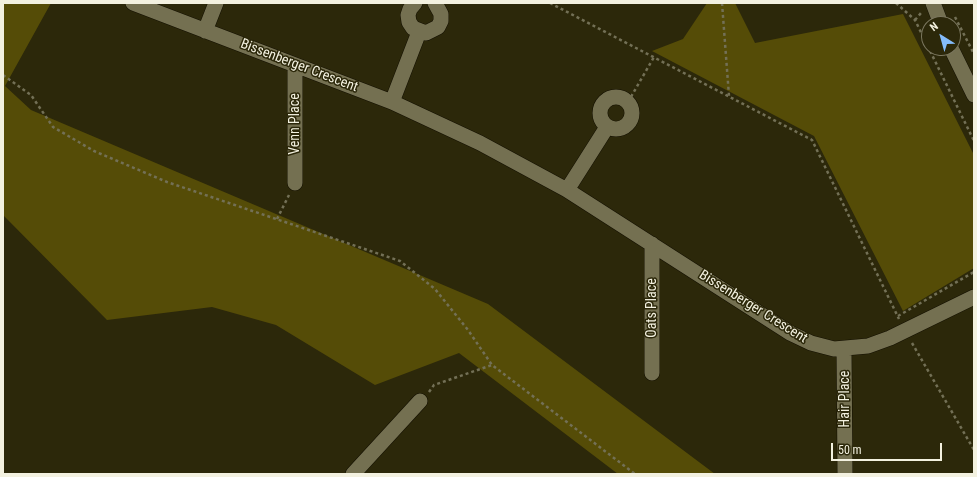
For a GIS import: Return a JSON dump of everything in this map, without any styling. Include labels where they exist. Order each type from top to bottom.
[{"type":"street","name":"Bissenberger Crescent","points":[[133,3],[392,102],[480,143],[567,190],[790,333],[811,343],[834,349],[868,346],[905,331],[974,297]]},
{"type":"street","points":[[206,31],[216,3]]},
{"type":"street","points":[[415,3],[410,9],[408,15],[409,22],[413,28],[419,32],[426,33],[438,27],[441,21],[441,14],[434,3]]},
{"type":"street","points":[[933,3],[938,16]]},
{"type":"street","points":[[392,102],[419,32]]},
{"type":"street","points":[[955,56],[974,95]]},
{"type":"street","name":"Venn Place","points":[[295,65],[295,183]]},
{"type":"street","points":[[618,97],[628,102],[632,111],[630,122],[627,126],[617,130],[603,124],[600,113],[603,103],[618,97]]},
{"type":"street","points":[[567,190],[607,127]]},
{"type":"street","name":"Oats Place","points":[[652,244],[652,373]]},
{"type":"street","name":"Hair Place","points":[[844,349],[845,474]]},
{"type":"street","points":[[352,474],[420,401]]},
{"type":"path","points":[[550,3],[812,140],[905,331],[974,450]]},
{"type":"path","points":[[722,3],[729,97]]},
{"type":"path","points":[[896,3],[915,20],[974,141]]},
{"type":"path","points":[[952,12],[974,54]]},
{"type":"path","points":[[628,102],[654,58]]},
{"type":"path","points":[[3,75],[31,96],[53,127],[94,151],[167,182],[400,261],[435,289],[468,330],[492,365],[635,474]]},
{"type":"path","points":[[277,219],[295,183]]},
{"type":"path","points":[[898,316],[974,272]]},
{"type":"path","points":[[420,401],[434,385],[492,365]]},
{"type":"shaded area","points":[[3,3],[51,3],[5,86],[31,110],[488,304],[715,474],[618,474],[459,353],[375,385],[276,325],[212,307],[107,320],[3,215]]},
{"type":"shaded area","points":[[707,3],[735,3],[755,43],[903,14],[921,50],[921,56],[924,56],[974,155],[974,268],[903,311],[814,136],[652,51],[683,39]]}]
